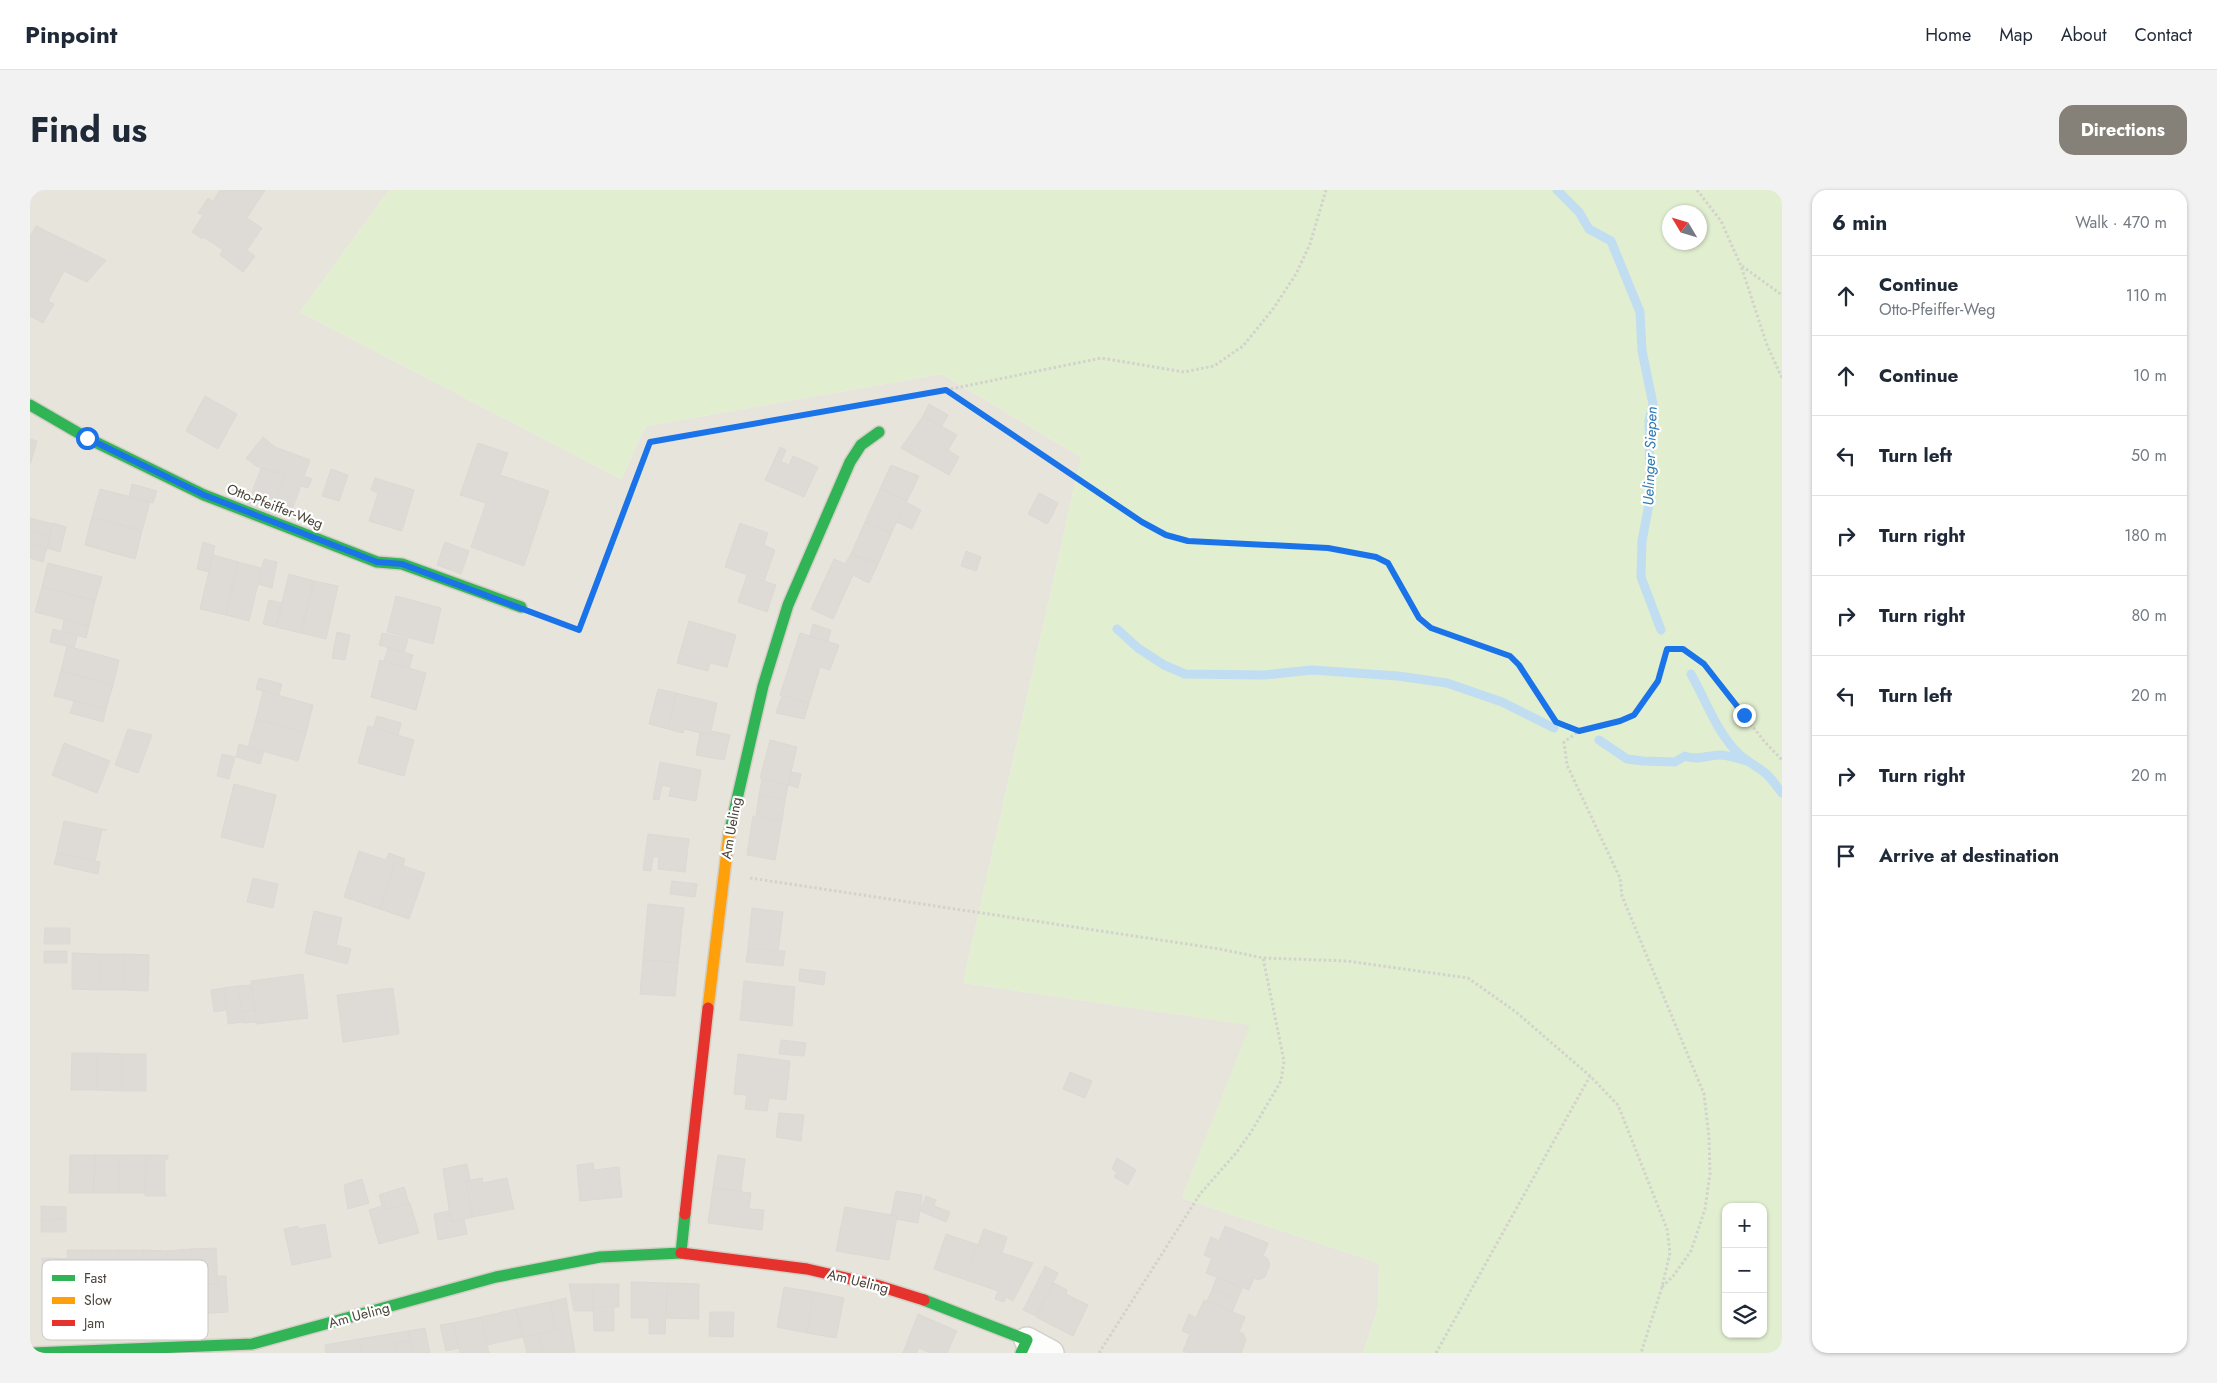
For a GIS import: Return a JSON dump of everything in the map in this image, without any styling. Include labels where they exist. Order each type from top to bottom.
[{"type":"street","name":"Otto-Pfeiffer-Weg","points":[[30,405],[87,438],[204,495],[377,562],[402,564],[521,607]]},
{"type":"street","name":"Am Ueling","points":[[681,1253],[723,874],[732,817],[745,759],[788,605],[850,462],[861,445],[879,432]]},
{"type":"street","name":"Am Ueling","points":[[33,1353],[252,1344],[496,1277],[600,1257],[681,1253],[824,1272],[906,1293],[988,1322],[1024,1347],[1051,1353]]},
{"type":"path","points":[[521,607],[579,630],[650,442],[946,390],[1101,358],[1184,372],[1214,366],[1243,346],[1273,309],[1296,274],[1310,244],[1326,190]]},
{"type":"path","points":[[1696,190],[1721,221],[1741,266],[1767,345],[1782,378]]},
{"type":"path","points":[[1741,266],[1782,295]]},
{"type":"path","points":[[946,390],[1142,522],[1166,535],[1210,544],[1328,548],[1376,557],[1388,563],[1419,618],[1431,628],[1510,656],[1519,665],[1556,722],[1579,731]]},
{"type":"path","points":[[1662,1287],[1674,1275],[1691,1251],[1704,1210],[1710,1165],[1710,1137],[1704,1094],[1622,896],[1620,878],[1567,765],[1564,742],[1579,731],[1620,721],[1634,715],[1658,681],[1667,649],[1683,649],[1704,664],[1782,760]]},
{"type":"path","points":[[723,874],[1220,949],[1263,958],[1347,961],[1468,978],[1516,1012],[1590,1076],[1618,1105],[1667,1229],[1670,1253],[1662,1287],[1641,1353]]},
{"type":"path","points":[[1098,1353],[1200,1194],[1236,1153],[1251,1132],[1281,1081],[1284,1061],[1263,958]]},
{"type":"path","points":[[1436,1353],[1590,1076]]},
{"type":"shaded area","points":[[30,190],[389,190],[300,312],[621,479],[646,426],[942,374],[1081,457],[963,983],[1251,1025],[1182,1198],[1379,1263],[1378,1308],[1363,1353],[30,1353]]},
{"type":"green space","points":[[389,190],[1782,190],[1782,1353],[1363,1353],[1378,1308],[1379,1263],[1182,1198],[1250,1025],[963,983],[1081,457],[942,374],[646,426],[621,479],[300,312]]},
{"type":"building","points":[[220,190],[265,190],[247,218],[262,228],[247,250],[255,256],[243,272],[220,255],[223,250],[192,232],[203,215],[198,213],[208,198],[213,201]]},
{"type":"building","points":[[36,226],[106,260],[87,282],[64,271],[48,301],[54,304],[43,323],[30,316],[30,236]]},
{"type":"building","points":[[205,396],[237,414],[218,449],[186,431]]},
{"type":"building","points":[[929,404],[948,415],[942,426],[923,416]]},
{"type":"building","points":[[923,416],[957,435],[948,450],[959,457],[949,475],[901,448]]},
{"type":"building","points":[[263,437],[275,447],[310,460],[304,476],[312,479],[308,488],[301,486],[289,518],[272,513],[285,475],[256,466],[246,458]]},
{"type":"building","points":[[30,439],[37,441],[30,465]]},
{"type":"building","points":[[478,443],[508,453],[500,475],[549,491],[524,566],[471,547],[486,503],[460,495]]},
{"type":"building","points":[[780,447],[786,450],[781,462],[789,465],[793,456],[818,467],[804,497],[765,480]]},
{"type":"building","points":[[891,465],[919,476],[907,501],[880,489]]},
{"type":"building","points":[[261,468],[285,475],[271,513],[247,505]]},
{"type":"building","points":[[331,469],[348,475],[339,501],[322,496]]},
{"type":"building","points":[[375,478],[414,490],[402,531],[369,521],[378,493],[371,490]]},
{"type":"building","points":[[132,484],[157,491],[153,503],[129,497]]},
{"type":"building","points":[[100,489],[150,502],[142,531],[92,517]]},
{"type":"building","points":[[880,489],[907,501],[891,534],[865,522]]},
{"type":"building","points":[[1039,493],[1058,503],[1052,516],[1032,506]]},
{"type":"building","points":[[906,502],[921,510],[912,529],[897,522]]},
{"type":"building","points":[[1032,506],[1052,516],[1047,524],[1028,514]]},
{"type":"building","points":[[92,517],[142,531],[135,559],[85,545]]},
{"type":"building","points":[[30,518],[53,524],[50,536],[30,531]]},
{"type":"building","points":[[865,522],[891,534],[878,564],[851,554]]},
{"type":"building","points":[[53,523],[66,527],[60,552],[47,548]]},
{"type":"building","points":[[740,523],[768,533],[764,545],[775,550],[764,581],[725,567]]},
{"type":"building","points":[[30,531],[50,536],[47,548],[30,544]]},
{"type":"building","points":[[203,542],[215,546],[209,572],[197,569]]},
{"type":"building","points":[[445,542],[469,551],[461,574],[437,565]]},
{"type":"building","points":[[30,544],[47,548],[43,562],[30,558]]},
{"type":"building","points":[[966,551],[981,557],[976,571],[961,566]]},
{"type":"building","points":[[851,554],[878,564],[869,583],[853,575],[833,619],[811,609],[834,559],[845,564]]},
{"type":"building","points":[[213,555],[238,562],[226,615],[200,609]]},
{"type":"building","points":[[264,559],[277,562],[272,588],[258,584]]},
{"type":"building","points":[[238,562],[262,568],[249,621],[226,615]]},
{"type":"building","points":[[48,563],[102,577],[95,601],[42,587]]},
{"type":"building","points":[[289,574],[314,581],[301,633],[276,627]]},
{"type":"building","points":[[747,575],[776,585],[767,612],[738,602]]},
{"type":"building","points":[[314,581],[338,586],[326,639],[301,633]]},
{"type":"building","points":[[42,587],[95,601],[89,626],[35,612]]},
{"type":"building","points":[[396,596],[441,608],[433,644],[387,632]]},
{"type":"building","points":[[269,600],[282,603],[276,627],[263,624]]},
{"type":"building","points":[[64,619],[89,626],[86,638],[62,631]]},
{"type":"building","points":[[689,621],[736,635],[727,667],[710,663],[708,671],[677,663]]},
{"type":"building","points":[[813,624],[831,630],[828,641],[810,636]]},
{"type":"building","points":[[53,629],[77,636],[74,648],[50,642]]},
{"type":"building","points":[[337,632],[350,635],[345,660],[332,658]]},
{"type":"building","points":[[382,633],[408,639],[404,652],[379,645]]},
{"type":"building","points":[[800,633],[839,645],[830,670],[820,667],[809,703],[780,695]]},
{"type":"building","points":[[67,646],[119,660],[113,685],[61,671]]},
{"type":"building","points":[[388,648],[413,655],[409,668],[384,661]]},
{"type":"building","points":[[380,660],[426,673],[416,710],[371,697]]},
{"type":"building","points":[[61,671],[113,685],[106,709],[54,696]]},
{"type":"building","points":[[259,678],[282,684],[279,695],[256,689]]},
{"type":"building","points":[[658,689],[676,693],[668,729],[649,724]]},
{"type":"building","points":[[263,691],[313,705],[306,733],[256,719]]},
{"type":"building","points":[[676,693],[717,703],[710,735],[684,729],[683,733],[668,729]]},
{"type":"building","points":[[782,696],[809,703],[804,719],[776,713]]},
{"type":"building","points":[[74,701],[106,709],[103,722],[70,713]]},
{"type":"building","points":[[377,716],[401,723],[398,735],[373,728]]},
{"type":"building","points":[[256,719],[306,733],[298,761],[248,747]]},
{"type":"building","points":[[368,726],[414,740],[404,776],[358,763]]},
{"type":"building","points":[[128,729],[152,735],[138,773],[115,765]]},
{"type":"building","points":[[711,731],[730,735],[724,760],[696,755],[700,733],[710,735]]},
{"type":"building","points":[[770,740],[797,747],[788,785],[760,778]]},
{"type":"building","points":[[64,743],[110,761],[97,793],[52,775]]},
{"type":"building","points":[[239,744],[264,751],[260,764],[236,757]]},
{"type":"building","points":[[222,754],[235,757],[229,779],[217,776]]},
{"type":"building","points":[[660,762],[701,770],[696,801],[669,796],[671,787],[662,785],[659,800],[653,799]]},
{"type":"building","points":[[792,772],[801,774],[798,788],[788,785]]},
{"type":"building","points":[[762,779],[788,785],[785,800],[759,795]]},
{"type":"building","points":[[234,784],[276,795],[263,848],[221,837]]},
{"type":"building","points":[[759,795],[785,800],[782,821],[756,817]]},
{"type":"building","points":[[753,816],[782,821],[775,860],[747,855]]},
{"type":"building","points":[[64,821],[107,830],[102,830],[95,861],[57,853]]},
{"type":"building","points":[[648,834],[689,839],[685,872],[658,869],[659,857],[653,857],[651,871],[643,870]]},
{"type":"building","points":[[359,851],[386,860],[389,853],[405,859],[403,866],[395,863],[380,909],[344,897]]},
{"type":"building","points":[[57,853],[100,862],[98,874],[54,864]]},
{"type":"building","points":[[395,863],[425,873],[409,919],[380,909]]},
{"type":"building","points":[[253,878],[278,884],[273,908],[247,902]]},
{"type":"building","points":[[672,881],[697,884],[695,897],[670,894]]},
{"type":"building","points":[[648,904],[684,908],[678,963],[643,960]]},
{"type":"building","points":[[752,908],[783,912],[778,952],[748,949]]},
{"type":"building","points":[[314,911],[342,918],[336,945],[351,949],[347,964],[305,953]]},
{"type":"building","points":[[45,928],[70,928],[70,944],[44,944]]},
{"type":"building","points":[[748,949],[785,951],[783,966],[746,962]]},
{"type":"building","points":[[44,951],[67,951],[67,963],[44,963]]},
{"type":"building","points":[[72,953],[99,954],[99,990],[72,989]]},
{"type":"building","points":[[99,954],[124,954],[124,990],[99,990]]},
{"type":"building","points":[[124,954],[149,955],[148,991],[124,990]]},
{"type":"building","points":[[643,960],[678,963],[675,996],[640,994]]},
{"type":"building","points":[[800,969],[825,972],[824,985],[799,981]]},
{"type":"building","points":[[303,974],[308,1018],[256,1024],[251,981]]},
{"type":"building","points":[[744,981],[795,987],[792,1026],[740,1020]]},
{"type":"building","points":[[251,985],[255,1010],[241,1012],[238,986]]},
{"type":"building","points":[[238,986],[243,1022],[228,1024],[224,988]]},
{"type":"building","points":[[224,988],[226,1010],[214,1012],[211,990]]},
{"type":"building","points":[[393,988],[399,1034],[343,1042],[337,995]]},
{"type":"building","points":[[255,1010],[256,1022],[243,1023],[241,1012]]},
{"type":"building","points":[[781,1040],[806,1043],[804,1056],[779,1054]]},
{"type":"building","points":[[72,1053],[97,1053],[97,1090],[71,1090]]},
{"type":"building","points":[[97,1053],[122,1054],[122,1091],[97,1090]]},
{"type":"building","points":[[122,1054],[146,1054],[146,1091],[122,1091]]},
{"type":"building","points":[[738,1054],[790,1061],[786,1100],[769,1098],[767,1111],[745,1109],[747,1095],[734,1094]]},
{"type":"building","points":[[1070,1072],[1092,1081],[1085,1098],[1063,1089]]},
{"type":"building","points":[[779,1113],[804,1115],[801,1141],[776,1137]]},
{"type":"building","points":[[70,1155],[95,1155],[94,1193],[69,1193]]},
{"type":"building","points":[[95,1155],[120,1155],[119,1193],[94,1193]]},
{"type":"building","points":[[120,1155],[146,1155],[145,1193],[119,1193]]},
{"type":"building","points":[[146,1155],[168,1155],[168,1159],[165,1159],[165,1194],[167,1196],[145,1196]]},
{"type":"building","points":[[718,1155],[745,1159],[741,1191],[713,1188]]},
{"type":"building","points":[[1117,1158],[1136,1170],[1128,1185],[1114,1177],[1117,1172],[1112,1169]]},
{"type":"building","points":[[593,1163],[594,1170],[619,1167],[622,1197],[580,1201],[577,1165]]},
{"type":"building","points":[[467,1164],[470,1180],[466,1181],[473,1217],[451,1222],[443,1169]]},
{"type":"building","points":[[482,1178],[483,1183],[507,1178],[514,1209],[473,1217],[466,1181]]},
{"type":"building","points":[[362,1179],[369,1203],[348,1209],[344,1185]]},
{"type":"building","points":[[404,1187],[409,1203],[386,1210],[385,1205],[382,1206],[379,1195]]},
{"type":"building","points":[[713,1188],[751,1193],[749,1209],[764,1210],[762,1230],[708,1223]]},
{"type":"building","points":[[896,1191],[922,1195],[918,1223],[896,1219],[897,1216],[891,1215]]},
{"type":"building","points":[[926,1196],[936,1200],[934,1206],[950,1212],[946,1222],[920,1211]]},
{"type":"building","points":[[410,1203],[419,1233],[379,1244],[369,1210],[385,1205],[386,1210]]},
{"type":"building","points":[[41,1206],[66,1207],[66,1219],[41,1220]]},
{"type":"building","points":[[845,1207],[897,1216],[889,1260],[836,1251]]},
{"type":"building","points":[[449,1211],[451,1222],[464,1219],[467,1234],[438,1240],[434,1214]]},
{"type":"building","points":[[66,1219],[66,1232],[41,1232],[41,1220]]},
{"type":"building","points":[[325,1224],[331,1257],[292,1265],[284,1229],[298,1226],[299,1229]]},
{"type":"building","points":[[1225,1226],[1268,1243],[1263,1256],[1267,1258],[1270,1264],[1265,1277],[1258,1280],[1254,1278],[1249,1290],[1206,1273],[1212,1258],[1204,1255],[1211,1237],[1219,1241]]},
{"type":"building","points":[[984,1229],[1007,1237],[1002,1253],[978,1245]]},
{"type":"building","points":[[946,1234],[978,1245],[966,1280],[934,1269]]},
{"type":"building","points":[[978,1245],[1033,1263],[1013,1301],[1006,1297],[1004,1302],[995,1299],[998,1291],[966,1280]]},
{"type":"building","points":[[216,1248],[218,1284],[208,1284],[208,1260],[192,1260],[191,1249]]},
{"type":"building","points":[[191,1249],[192,1260],[167,1260],[167,1251]]},
{"type":"building","points":[[67,1250],[93,1250],[93,1260],[67,1260]]},
{"type":"building","points":[[93,1250],[118,1250],[118,1260],[93,1260]]},
{"type":"building","points":[[118,1250],[143,1250],[143,1260],[118,1260]]},
{"type":"building","points":[[143,1250],[167,1251],[167,1260],[143,1260]]},
{"type":"building","points":[[42,1258],[55,1258],[55,1260],[42,1260]]},
{"type":"building","points":[[55,1258],[67,1259],[67,1260],[55,1260]]},
{"type":"building","points":[[1045,1266],[1058,1273],[1036,1316],[1023,1310]]},
{"type":"building","points":[[217,1276],[226,1276],[228,1312],[208,1313],[208,1284],[218,1284]]},
{"type":"building","points":[[1217,1277],[1242,1288],[1237,1300],[1212,1289]]},
{"type":"building","points":[[631,1282],[667,1283],[665,1334],[649,1334],[649,1318],[631,1318]]},
{"type":"building","points":[[667,1283],[699,1284],[699,1319],[666,1318]]},
{"type":"building","points":[[1054,1283],[1067,1290],[1066,1294],[1088,1305],[1073,1336],[1036,1317]]},
{"type":"building","points":[[569,1284],[593,1284],[593,1311],[574,1311]]},
{"type":"building","points":[[593,1284],[619,1284],[619,1307],[593,1307]]},
{"type":"building","points":[[784,1287],[814,1292],[807,1333],[777,1327]]},
{"type":"building","points":[[1212,1290],[1237,1300],[1232,1312],[1207,1301]]},
{"type":"building","points":[[814,1292],[844,1298],[836,1338],[807,1333]]},
{"type":"building","points":[[566,1298],[575,1352],[543,1353],[539,1334],[555,1330],[550,1302]]},
{"type":"building","points":[[1204,1300],[1245,1317],[1239,1332],[1243,1333],[1246,1340],[1241,1353],[1187,1353],[1183,1351],[1190,1334],[1182,1331],[1189,1314],[1196,1318]]},
{"type":"building","points":[[550,1302],[555,1330],[523,1337],[516,1309]]},
{"type":"building","points":[[593,1307],[614,1307],[614,1331],[594,1331]]},
{"type":"building","points":[[516,1309],[523,1337],[487,1345],[481,1317]]},
{"type":"building","points":[[710,1312],[734,1312],[733,1337],[709,1336]]},
{"type":"building","points":[[918,1314],[957,1331],[947,1353],[930,1353],[919,1348],[916,1353],[903,1353]]},
{"type":"building","points":[[481,1317],[489,1353],[460,1353],[453,1323]]},
{"type":"building","points":[[453,1323],[459,1348],[446,1351],[440,1325]]},
{"type":"building","points":[[425,1328],[430,1353],[412,1353],[408,1331]]},
{"type":"building","points":[[408,1331],[410,1341],[396,1343],[397,1353],[361,1353],[359,1339]]},
{"type":"building","points":[[539,1334],[543,1353],[527,1353],[523,1337]]},
{"type":"building","points":[[359,1339],[361,1353],[326,1353],[325,1345]]},
{"type":"building","points":[[410,1341],[412,1353],[397,1353],[396,1343]]},
{"type":"waterway","name":"Uelinger Siepen","points":[[1557,190],[1579,212],[1589,229],[1611,241],[1640,312],[1642,351],[1653,404],[1649,421],[1650,499],[1642,541],[1641,577],[1661,630]]},
{"type":"waterway","points":[[1117,629],[1138,648],[1164,665],[1185,674],[1264,675],[1312,670],[1398,676],[1447,683],[1502,702],[1554,728]]},
{"type":"waterway","name":"Uelinger Siepen","points":[[1691,674],[1722,734],[1742,757],[1767,774],[1782,793]]},
{"type":"waterway","points":[[1599,740],[1627,759],[1675,762],[1685,756],[1698,758],[1720,755],[1747,761]]},
{"type":"traffic: fast","points":[[30,405],[87,438],[204,495],[377,562],[402,564],[521,607]]},
{"type":"traffic: fast","points":[[729,834],[763,686],[788,605],[850,462],[861,445],[879,432]]},
{"type":"traffic: fast","points":[[33,1353],[252,1344],[496,1277],[600,1257],[681,1253],[685,1214]]},
{"type":"traffic: fast","points":[[924,1300],[1027,1340],[1021,1353]]},
{"type":"traffic: slow","points":[[708,1008],[729,834]]},
{"type":"traffic: jam","points":[[685,1214],[708,1008]]},
{"type":"traffic: jam","points":[[681,1253],[807,1269],[876,1285],[924,1300]]},
{"type":"route","points":[[87,438],[204,495],[377,562],[402,564],[579,630],[650,442],[946,390],[1142,522],[1166,535],[1210,544],[1328,548],[1376,557],[1388,563],[1395,572],[1419,618],[1431,628],[1510,656],[1519,665],[1556,722],[1579,731],[1620,721],[1634,715],[1658,681],[1667,649],[1683,649],[1704,664],[1744,715]]}]
